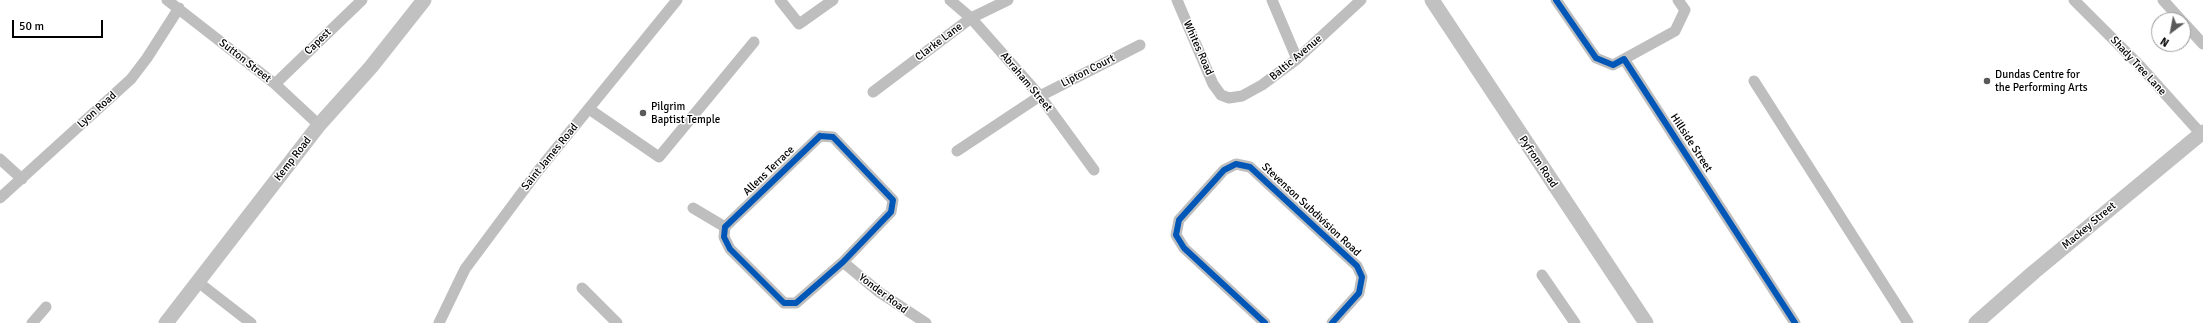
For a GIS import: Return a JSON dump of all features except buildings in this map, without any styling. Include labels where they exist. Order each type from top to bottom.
[{"type":"street","name":"Sutton Street","points":[[167,0],[275,84],[319,125]]},
{"type":"street","name":"Capest","points":[[275,84],[362,0]]},
{"type":"street","name":"Kemp Road","points":[[166,323],[319,125],[370,67],[424,0]]},
{"type":"street","name":"Saint James Road","points":[[439,323],[465,269],[538,171],[677,0]]},
{"type":"street","points":[[780,0],[799,24],[833,0]]},
{"type":"street","name":"Abraham Street","points":[[950,0],[971,18],[1040,96],[1094,170]]},
{"type":"street","name":"Clarke Lane","points":[[873,92],[971,18],[1008,0]]},
{"type":"street","name":"Whites Road","points":[[1176,0],[1213,84],[1222,95]]},
{"type":"street","points":[[1272,0],[1297,59]]},
{"type":"street","name":"Baltic Avenue","points":[[1222,95],[1229,98],[1242,96],[1262,85],[1297,59],[1361,0]]},
{"type":"street","name":"Pyfrom Road","points":[[1432,0],[1646,323]]},
{"type":"street","points":[[1556,0],[1596,58],[1613,65],[1675,32],[1685,10],[1678,0]]},
{"type":"street","name":"Shady Tree Lane","points":[[2074,0],[2140,66],[2202,134]]},
{"type":"street","points":[[2163,0],[2174,12]]},
{"type":"street","name":"Lyon Road","points":[[0,198],[131,79],[147,58],[179,8]]},
{"type":"street","points":[[2191,31],[2203,44]]},
{"type":"street","points":[[589,109],[659,157],[754,42]]},
{"type":"street","name":"Lipton Court","points":[[957,151],[1040,96],[1140,45]]},
{"type":"street","name":"Hillside Street","points":[[1624,59],[1795,323]]},
{"type":"street","points":[[1754,81],[1908,323]]},
{"type":"street","name":"Mackey Street","points":[[1976,323],[2034,272],[2202,134]]},
{"type":"street","name":"Allens Terrace","points":[[820,136],[834,137],[893,200],[891,212],[843,262],[796,303],[784,303],[730,249],[724,237],[725,227],[820,136]]},
{"type":"street","points":[[0,159],[22,179]]},
{"type":"street","name":"Stevenson Subdivision Road","points":[[1265,323],[1184,248],[1176,235],[1179,220],[1224,170],[1236,164],[1250,167],[1357,266],[1362,277],[1360,293],[1332,323]]},
{"type":"street","points":[[694,208],[725,227]]},
{"type":"street","name":"Yonder Road","points":[[843,262],[879,292],[926,323]]},
{"type":"street","points":[[1542,275],[1575,323]]},
{"type":"street","points":[[198,282],[252,323]]},
{"type":"street","points":[[582,288],[617,323]]},
{"type":"street","points":[[32,323],[46,307]]},
{"type":"cycle path","points":[[1556,0],[1596,58],[1613,65],[1624,59],[1795,323]]},
{"type":"cycle path","points":[[820,136],[833,137],[893,200],[891,212],[843,262],[796,303],[784,303],[730,249],[724,237],[725,227],[820,136]]},
{"type":"cycle path","points":[[1265,323],[1184,248],[1176,235],[1179,220],[1224,170],[1236,164],[1250,167],[1357,266],[1362,277],[1359,293],[1332,323]]},
{"type":"place","name":"Dundas Centre for the Performing Arts","points":[[1987,81]]},
{"type":"place","name":"Pilgrim Baptist Temple","points":[[643,113]]}]
